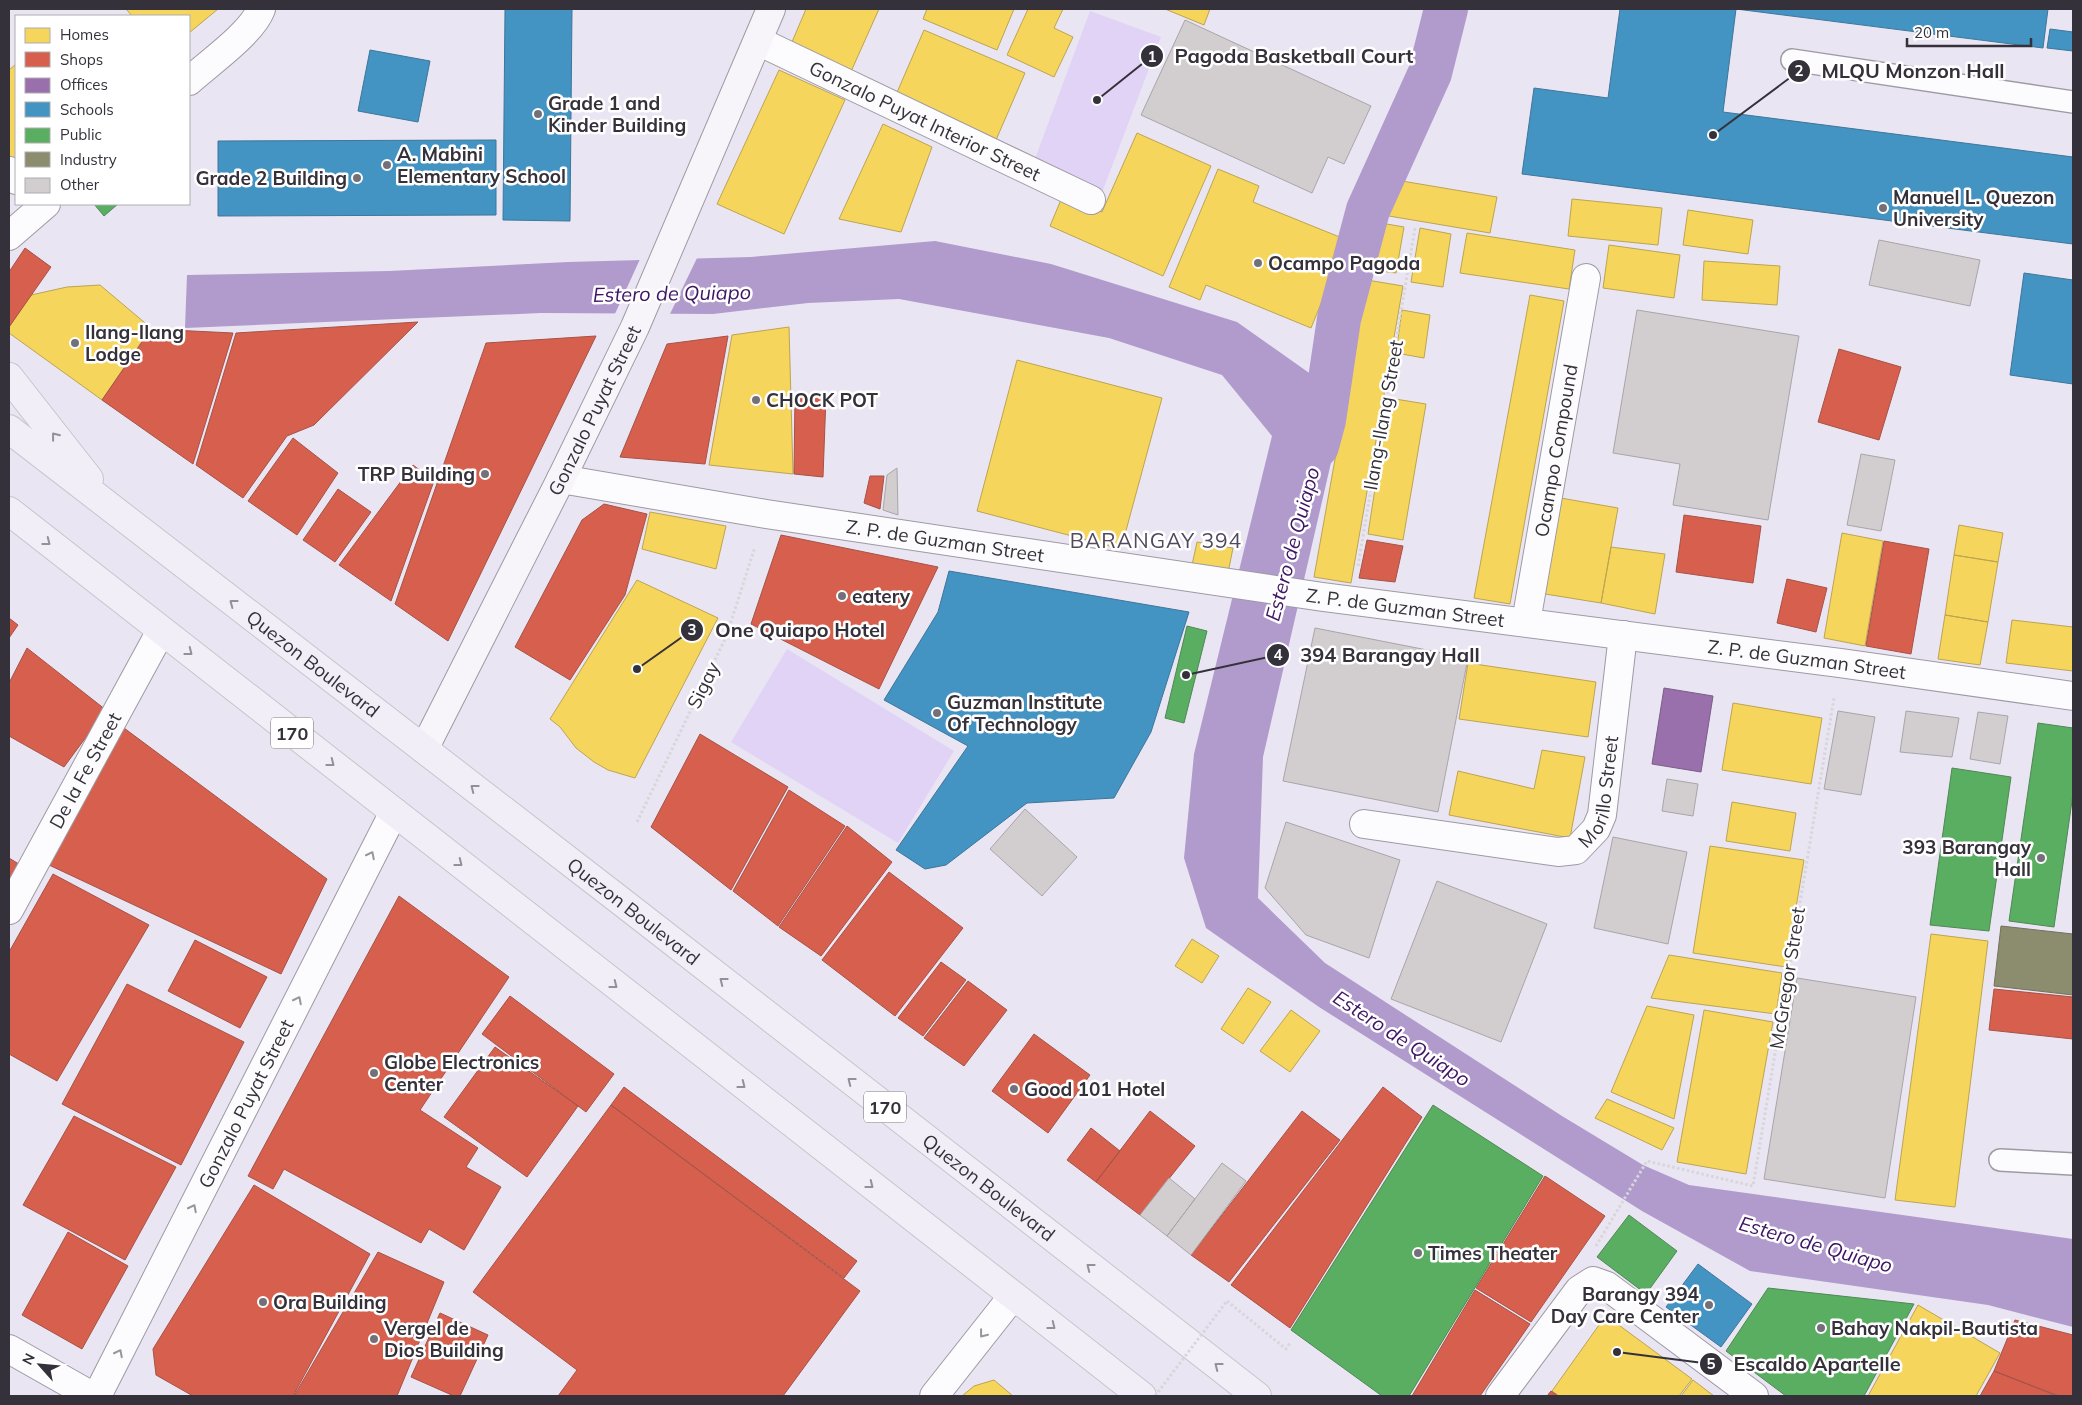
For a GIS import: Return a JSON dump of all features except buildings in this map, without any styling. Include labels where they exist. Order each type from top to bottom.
[{"type":"main road","points":[[9,378],[118,515]]},
{"type":"main road","name":"Quezon Boulevard","points":[[9,429],[1257,1396]]},
{"type":"main road","name":"170","points":[[9,511],[1142,1396]]},
{"type":"street","points":[[190,79],[244,33],[258,17],[261,9]]},
{"type":"street","name":"Gonzalo Puyat Street","points":[[424,749],[561,479],[635,327],[771,9]]},
{"type":"street","name":"Gonzalo Puyat Interior Street","points":[[758,40],[1091,200]]},
{"type":"street","points":[[9,236],[40,206]]},
{"type":"street","name":"Ocampo Compound","points":[[1526,622],[1586,278]]},
{"type":"street","name":"Z. P. de Guzman Street","points":[[561,479],[766,514],[1226,581],[1323,597],[1840,663],[2073,696]]},
{"type":"street","name":"De la Fe Street","points":[[9,910],[161,631]]},
{"type":"street","name":"Morillo Street","points":[[1364,824],[1558,852],[1576,850],[1596,829],[1602,815],[1623,635]]},
{"type":"street","name":"Gonzalo Puyat Street","points":[[98,1396],[394,812]]},
{"type":"street","points":[[1500,1396],[1579,1290],[1593,1281],[1607,1286],[1754,1396]]},
{"type":"street","points":[[934,1396],[1013,1296]]},
{"type":"street","points":[[9,1349],[92,1396]]},
{"type":"lane","points":[[1792,60],[2073,102]]},
{"type":"lane","points":[[2000,1160],[2073,1164]]},
{"type":"path","name":"Ilang-Ilang Street","points":[[1352,601],[1415,228]]},
{"type":"path","name":"Sigay","points":[[637,822],[726,637],[766,514]]},
{"type":"path","name":"McGregor Street","points":[[1614,1216],[1647,1161],[1753,1186],[1840,663]]},
{"type":"path","points":[[1155,1396],[1228,1301],[1286,1349],[1290,1343]]},
{"type":"shaded area","points":[[1090,11],[1161,37],[1103,190],[1033,164]]},
{"type":"shaded area","points":[[787,649],[954,751],[898,843],[731,742]]},
{"type":"water","points":[[935,241],[1051,264],[1237,322],[1329,387],[1339,428],[1263,757],[1258,898],[1325,963],[1562,1116],[1643,1165],[1689,1185],[2073,1239],[2073,1327],[1988,1305],[1750,1271],[1642,1211],[1319,1007],[1206,928],[1184,858],[1194,754],[1272,436],[1222,375],[1109,338],[899,299],[808,303],[713,314],[541,313],[185,328],[187,275],[389,271],[568,262],[751,257]]},
{"type":"pier","points":[[698,256],[669,316],[614,316],[641,257]]},
{"type":"waterway","name":"Estero de Quiapo","points":[[1317,446],[1324,420],[1339,319],[1368,210],[1430,73],[1446,9]]},
{"type":"place","name":"Pagoda Basketball Court","points":[[1097,100]]},
{"type":"place","name":"Grade 1 and Kinder Building","points":[[538,114]]},
{"type":"place","name":"MLQU Monzon Hall","points":[[1713,135]]},
{"type":"place","name":"A. Mabini Elementary School","points":[[387,165]]},
{"type":"place","name":"Grade 2 Building","points":[[357,178]]},
{"type":"place","name":"Manuel L. Quezon University","points":[[1883,208]]},
{"type":"place","name":"Ocampo Pagoda","points":[[1258,263]]},
{"type":"place","name":"Ilang-Ilang Lodge","points":[[75,343]]},
{"type":"place","name":"CHOCK POT","points":[[756,400]]},
{"type":"place","name":"TRP Building","points":[[485,474]]},
{"type":"place","name":"eatery","points":[[842,596]]},
{"type":"place","name":"One Quiapo Hotel","points":[[637,669]]},
{"type":"place","name":"394 Barangay Hall","points":[[1186,675]]},
{"type":"place","name":"Guzman Institute Of Technology","points":[[937,713]]},
{"type":"place","name":"393 Barangay Hall","points":[[2041,858]]},
{"type":"place","name":"Globe Electronics Center","points":[[374,1073]]},
{"type":"place","name":"Good 101 Hotel","points":[[1014,1089]]},
{"type":"place","name":"Times Theater","points":[[1418,1253]]},
{"type":"place","name":"Ora Building","points":[[263,1302]]},
{"type":"place","name":"Barangy 394 Day Care Center","points":[[1709,1305]]},
{"type":"place","name":"Bahay Nakpil-Bautista","points":[[1821,1328]]},
{"type":"place","name":"Vergel de Dios Building","points":[[374,1339]]},
{"type":"place","name":"Escaldo Apartelle","points":[[1617,1352]]},
{"type":"district","name":"BARANGAY 394","points":[[1156,540]]}]
